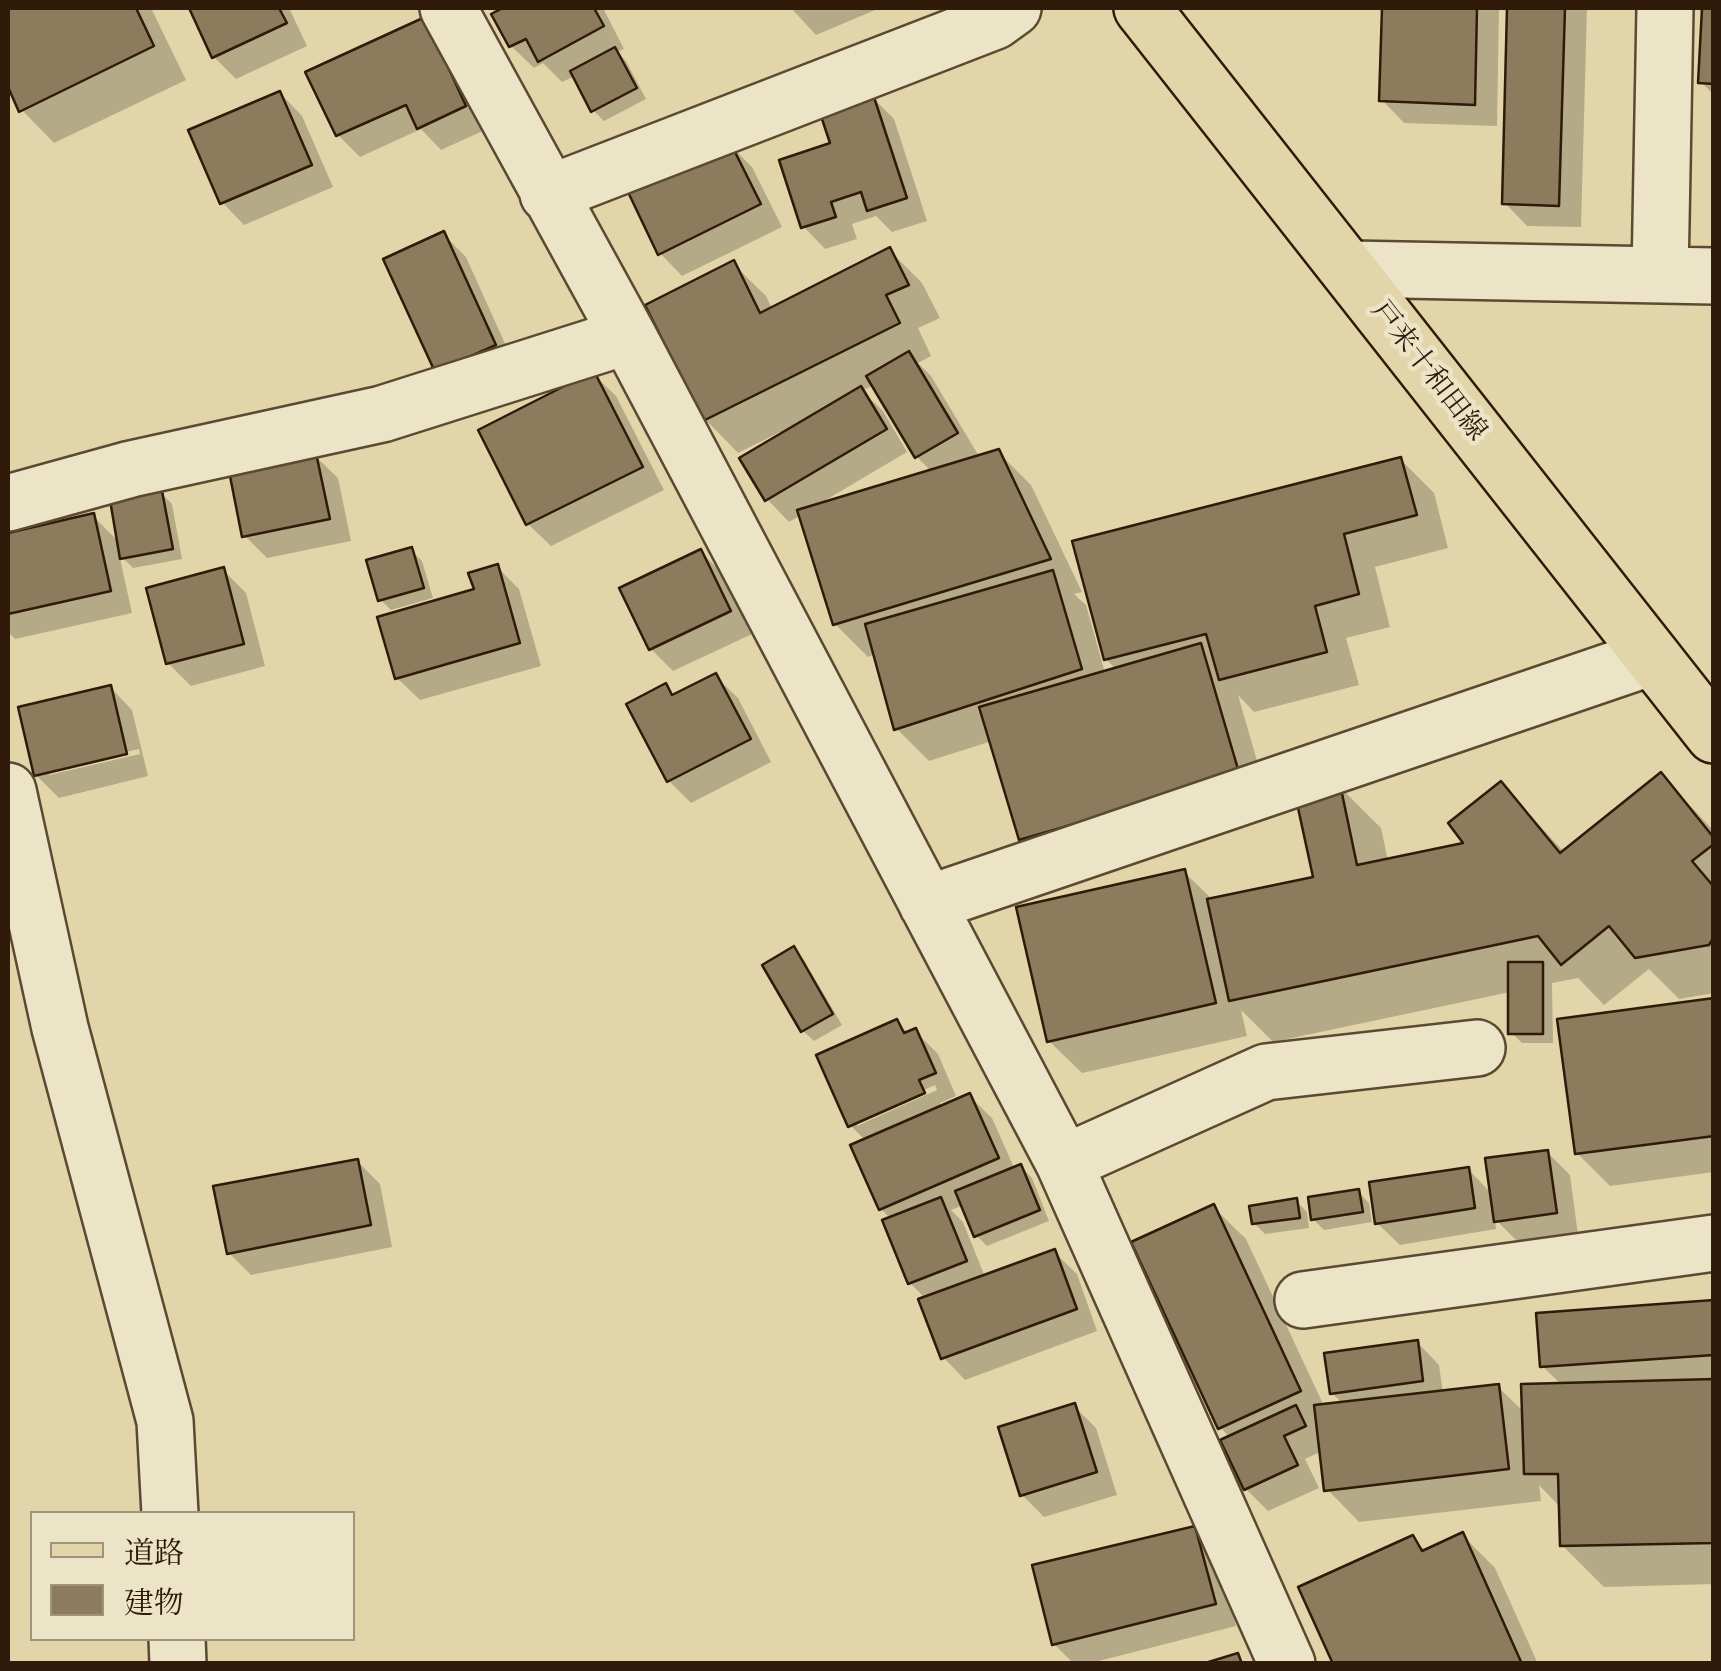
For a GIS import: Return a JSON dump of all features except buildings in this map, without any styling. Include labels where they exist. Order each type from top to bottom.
[{"type":"main road","name":"戸来十和田線","points":[[1142,8],[1714,735]]},
{"type":"street","points":[[448,8],[628,336],[1064,1164],[1287,1664]]},
{"type":"street","points":[[548,194],[995,21],[1013,8]]},
{"type":"street","points":[[1660,274],[1665,8]]},
{"type":"street","points":[[1350,270],[1714,276]]},
{"type":"street","points":[[8,503],[132,469],[382,414],[628,336]]},
{"type":"street","points":[[926,904],[1652,656]]},
{"type":"street","points":[[8,792],[60,1028],[165,1421],[170,1511]]},
{"type":"street","points":[[1064,1164],[1266,1072],[1477,1048]]},
{"type":"street","points":[[1303,1300],[1714,1243]]}]
